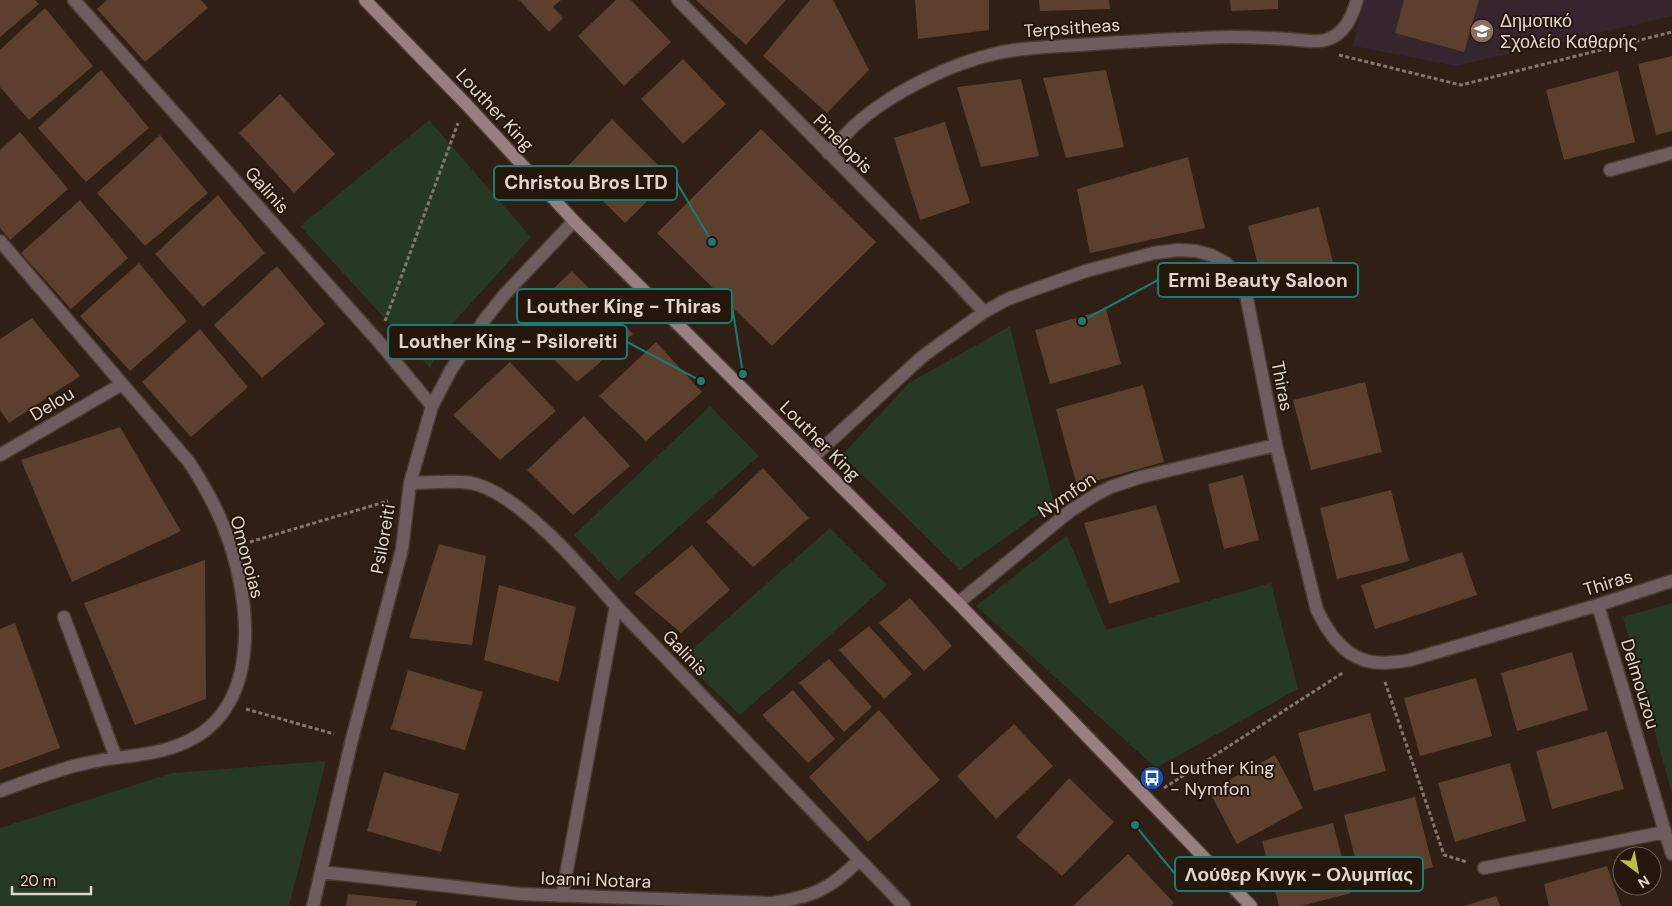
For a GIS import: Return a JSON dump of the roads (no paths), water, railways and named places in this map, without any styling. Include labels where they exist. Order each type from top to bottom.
[{"type":"street","name":"Galinis","points":[[74,0],[378,341],[432,406]]},
{"type":"street","name":"Louther King","points":[[365,0],[465,103],[574,221],[958,603],[1251,906]]},
{"type":"street","name":"Pinelopis","points":[[678,0],[828,154],[941,266],[984,312]]},
{"type":"street","name":"Terpsitheas","points":[[828,154],[854,126],[904,91],[966,62],[1014,50],[1137,41],[1231,37],[1314,42],[1335,36],[1346,27],[1353,14],[1357,0]]},
{"type":"street","points":[[1610,170],[1672,153]]},
{"type":"street","name":"Psiloreiti","points":[[313,906],[352,739],[402,549],[409,489],[432,406],[451,370],[485,319],[505,294],[574,221]]},
{"type":"street","name":"Omonoias","points":[[0,241],[197,473],[213,502],[231,547],[242,598],[246,637],[237,688],[229,704],[219,718],[205,731],[188,742],[162,752],[71,766],[0,791]]},
{"type":"street","name":"Thiras","points":[[812,458],[923,356],[984,312],[1008,299],[1117,262],[1154,253],[1178,250],[1196,251],[1211,255],[1226,263],[1234,271],[1246,294],[1276,445],[1317,610],[1325,627],[1346,650],[1363,660],[1378,662],[1410,660],[1598,605],[1672,581]]},
{"type":"street","name":"Delou","points":[[0,455],[122,384]]},
{"type":"street","name":"Nymfon","points":[[958,603],[1070,511],[1111,487],[1276,445]]},
{"type":"street","name":"Galinis","points":[[409,489],[456,482],[472,484],[488,488],[528,515],[583,569],[616,606],[904,906]]},
{"type":"street","name":"Delmouzou","points":[[1598,605],[1672,854]]},
{"type":"street","points":[[562,896],[616,606]]},
{"type":"street","points":[[64,617],[116,758]]},
{"type":"street","points":[[1484,868],[1665,832]]},
{"type":"street","name":"Ioanni Notara","points":[[321,872],[520,894],[772,903],[795,900],[814,894],[843,876],[859,860]]},
{"type":"place","name":"Δημοτικό Σχολείο Καθαρής","points":[[1482,31]]},
{"type":"place","name":"Christou Bros LTD","points":[[712,242]]},
{"type":"place","name":"Ermi Beauty Saloon","points":[[1082,321]]},
{"type":"place","name":"Louther King - Thiras","points":[[743,374]]},
{"type":"place","name":"Louther King - Psiloreiti","points":[[701,381]]},
{"type":"place","name":"Louther King - Nymfon","points":[[1152,778]]},
{"type":"place","name":"Λούθερ Κινγκ - Ολυμπίας","points":[[1135,825]]}]
